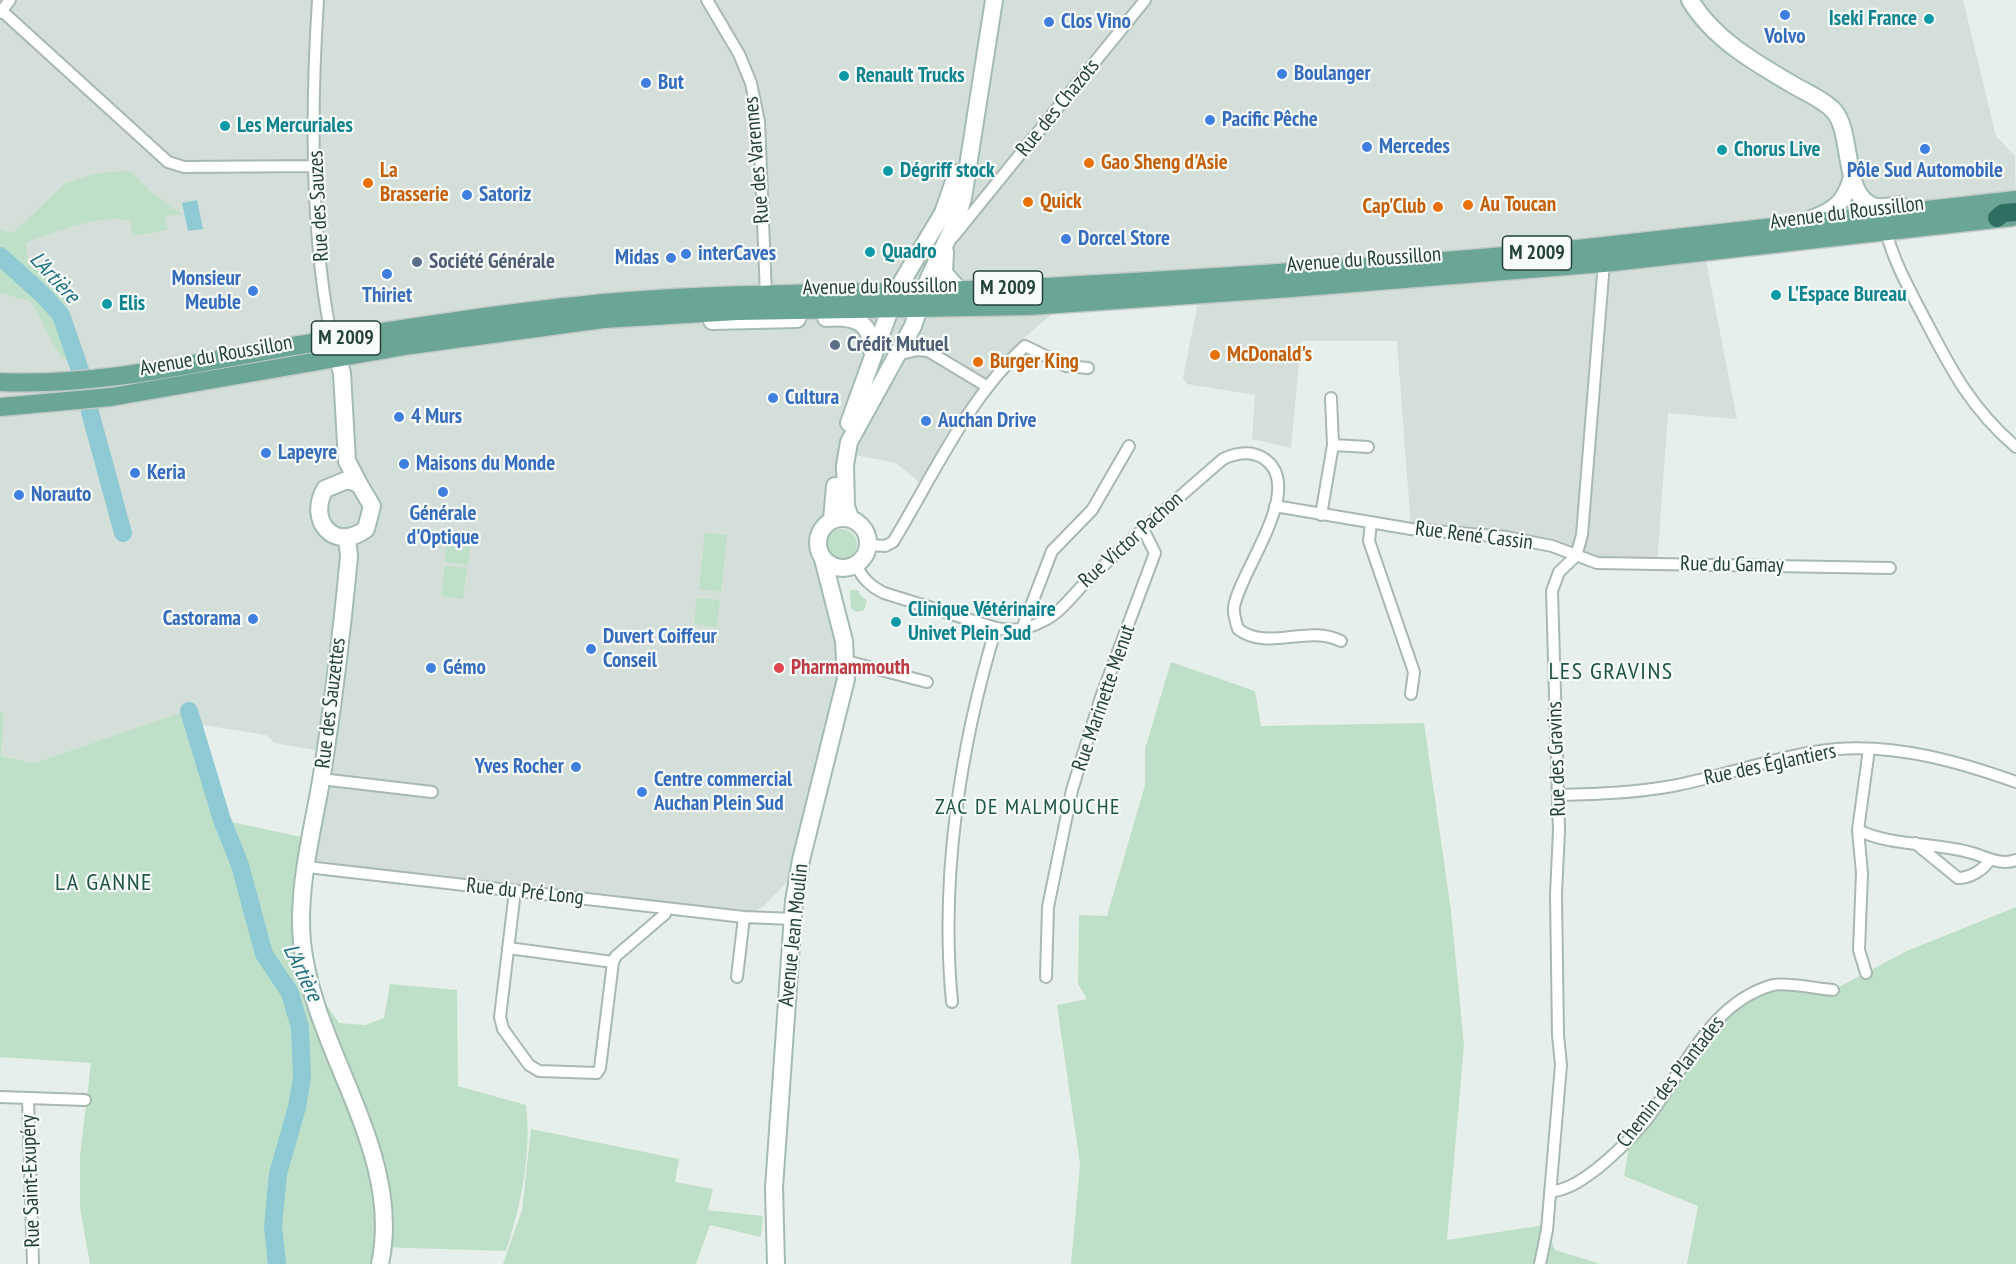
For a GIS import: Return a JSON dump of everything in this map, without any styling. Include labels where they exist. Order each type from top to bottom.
[{"type":"highway","points":[[1991,211],[2016,212]]},
{"type":"main road","points":[[832,520],[840,448],[889,308],[897,290],[955,219],[956,179],[984,0]]},
{"type":"main road","points":[[850,518],[832,520],[824,526],[818,537],[818,550],[823,559],[836,568],[851,567],[865,557],[868,545],[864,528],[850,518],[846,506],[845,465],[849,442],[920,309],[925,290],[963,198],[994,0]]},
{"type":"main road","points":[[1690,0],[1719,36],[1737,50],[1831,108],[1845,134],[1852,177],[1867,202],[1878,207],[1941,201],[1991,211]]},
{"type":"main road","points":[[1799,224],[1830,213],[1841,204],[1852,177]]},
{"type":"main road","name":"Avenue du Roussillon","points":[[681,306],[834,314],[889,308],[1028,306],[1604,263],[1886,231],[1991,211],[2016,200]]},
{"type":"main road","name":"Avenue du Roussillon","points":[[58,383],[109,378],[332,340],[526,311],[637,309],[766,295],[1057,287],[1550,252],[1799,224],[1991,211],[2016,217]]},
{"type":"main road","points":[[946,243],[944,273],[959,290]]},
{"type":"main road","name":"Avenue du Roussillon","points":[[0,407],[111,397],[637,309]]},
{"type":"main road","points":[[637,309],[675,322],[834,314],[854,320],[868,330],[872,339],[872,360]]},
{"type":"main road","points":[[332,340],[339,358],[344,391],[347,460],[339,481]]},
{"type":"main road","name":"M 2009","points":[[0,382],[58,383]]},
{"type":"main road","points":[[0,391],[27,392],[58,383]]},
{"type":"main road","points":[[347,460],[359,484],[368,495],[371,515],[366,529],[356,536],[347,539],[338,537],[327,530],[321,513],[323,493],[339,481],[347,480],[359,484]]},
{"type":"main road","name":"Rue des Sauzettes","points":[[347,539],[348,571],[302,904],[302,932],[308,978],[380,1178],[386,1214],[380,1264]]},
{"type":"main road","name":"Avenue Jean Moulin","points":[[776,1264],[774,1188],[793,919],[801,860],[841,701],[846,662],[837,612],[831,597],[823,559]]},
{"type":"main road","name":"Avenue Jean Moulin","points":[[837,612],[838,588],[851,567]]},
{"type":"street","points":[[10,0],[1,12],[168,162],[184,167],[315,166]]},
{"type":"street","name":"Rue des Sauzes","points":[[318,0],[316,208],[332,340]]},
{"type":"street","name":"Rue des Varennes","points":[[707,0],[740,54],[751,83],[757,112],[766,295]]},
{"type":"street","name":"Rue des Chazots","points":[[955,219],[982,204],[1145,0]]},
{"type":"street","points":[[1886,231],[1888,245],[1957,382],[1976,406],[2016,447]]},
{"type":"street","name":"Rue des Gravins","points":[[1540,1264],[1547,1230],[1561,1065],[1556,899],[1558,795],[1552,591],[1559,572],[1576,556],[1582,536],[1604,263]]},
{"type":"street","points":[[868,545],[885,546],[893,542],[957,432],[988,387],[1025,346],[1066,366],[1088,368]]},
{"type":"street","points":[[897,355],[917,350],[928,351],[988,387]]},
{"type":"street","points":[[1321,515],[1333,445],[1330,398]]},
{"type":"street","points":[[1333,445],[1368,447]]},
{"type":"street","points":[[1022,629],[1052,550],[1092,510],[1129,446]]},
{"type":"street","name":"Rue Victor Pachon","points":[[851,567],[873,588],[996,628],[1022,629],[1047,620],[1056,613],[1076,590],[1223,459],[1233,454],[1251,453],[1269,463],[1275,470],[1279,485],[1275,506]]},
{"type":"street","points":[[1275,506],[1236,601],[1235,619],[1238,629],[1254,638],[1327,634],[1341,641]]},
{"type":"street","name":"Rue René Cassin","points":[[1275,506],[1371,522],[1506,537],[1552,546],[1576,556]]},
{"type":"street","points":[[1371,522],[1369,541],[1414,672],[1411,694]]},
{"type":"street","name":"Rue Marinette Menut","points":[[1046,977],[1048,907],[1072,790],[1104,687],[1155,553],[1144,531]]},
{"type":"street","name":"Rue du Gamay","points":[[1576,556],[1597,563],[1890,568]]},
{"type":"street","points":[[952,1002],[948,925],[955,831],[981,681],[996,628]]},
{"type":"street","points":[[846,662],[927,682]]},
{"type":"street","name":"Rue des Églantiers","points":[[1558,795],[1639,792],[1836,749],[1869,749],[1937,759],[2016,782]]},
{"type":"street","points":[[1866,973],[1859,950],[1862,873],[1858,830],[1869,749]]},
{"type":"street","points":[[321,779],[432,792]]},
{"type":"street","points":[[1858,830],[1872,837],[1970,852],[2001,862],[2016,860]]},
{"type":"street","points":[[1915,843],[1958,878],[1971,876],[1986,866],[1990,859]]},
{"type":"street","name":"Rue du Pré Long","points":[[307,867],[744,917],[793,919]]},
{"type":"street","points":[[514,891],[500,1017],[503,1029],[529,1065],[539,1071],[597,1073],[613,962],[616,956],[665,914],[666,908]]},
{"type":"street","points":[[737,977],[744,917]]},
{"type":"street","points":[[508,948],[613,962]]},
{"type":"street","name":"Chemin des Plantades","points":[[1550,1192],[1569,1189],[1610,1158],[1644,1123],[1702,1038],[1733,1005],[1750,994],[1776,985],[1833,990]]},
{"type":"street","points":[[0,1097],[85,1100]]},
{"type":"street","name":"Rue Saint-Exupéry","points":[[28,1098],[33,1264]]},
{"type":"shaded area","points":[[0,0],[1963,0],[1996,136],[2015,156],[2016,210],[1706,245],[1707,266],[1737,419],[1668,413],[1657,564],[1597,563],[1552,546],[1411,529],[1397,341],[1301,341],[1291,448],[1252,439],[1255,395],[1187,384],[1183,378],[1201,287],[1088,295],[1052,314],[1015,346],[946,435],[920,483],[896,463],[851,454],[835,476],[835,506],[819,533],[818,546],[846,661],[795,873],[764,906],[744,917],[307,867],[325,752],[275,743],[266,735],[203,725],[194,708],[34,763],[1,756],[4,713],[0,712]]},
{"type":"green space","points":[[131,172],[151,192],[182,214],[166,216],[167,230],[133,236],[130,221],[106,220],[78,225],[26,243],[30,263],[53,283],[64,300],[84,366],[80,370],[70,364],[56,348],[30,301],[0,293],[0,228],[3,231],[14,232],[66,183],[94,174]]},
{"type":"green space","points":[[842,529],[853,533],[857,544],[853,555],[842,559],[831,555],[827,544],[831,533]]},
{"type":"green space","points":[[705,533],[727,535],[721,592],[699,589]]},
{"type":"green space","points":[[448,535],[471,538],[468,565],[445,562]]},
{"type":"green space","points":[[445,566],[467,568],[463,599],[441,596]]},
{"type":"green space","points":[[850,590],[858,590],[867,600],[864,610],[856,612],[851,608]]},
{"type":"green space","points":[[697,598],[720,600],[717,627],[694,624]]},
{"type":"green space","points":[[1171,662],[1255,691],[1261,726],[1424,723],[1451,911],[1464,1045],[1447,1240],[1545,1225],[1555,1250],[1601,1264],[1071,1264],[1080,1164],[1057,1005],[1087,999],[1078,984],[1079,915],[1107,916],[1145,785],[1145,749]]},
{"type":"green space","points":[[194,708],[203,725],[208,776],[222,820],[311,839],[308,978],[339,1023],[365,1025],[384,1018],[390,984],[457,990],[458,1086],[526,1105],[528,1142],[524,1179],[506,1251],[377,1247],[372,1264],[90,1264],[80,1208],[80,1156],[91,1063],[0,1057],[0,712],[4,713],[1,756],[34,763]]},
{"type":"green space","points":[[2016,907],[2016,1264],[1687,1264],[1698,1206],[1624,1176],[1629,1148],[1718,1019],[1776,985],[1833,990],[1907,951]]},
{"type":"green space","points":[[531,1129],[679,1159],[675,1182],[713,1189],[708,1210],[763,1216],[761,1237],[710,1225],[696,1264],[503,1264],[522,1210]]},
{"type":"water","points":[[197,200],[203,229],[188,231],[182,203]]},
{"type":"waterway","name":"L'Artière","points":[[0,256],[43,295],[61,315],[80,370]]},
{"type":"waterway","name":"L'Artière","points":[[90,412],[123,533]]},
{"type":"waterway","name":"L'Artière","points":[[189,711],[222,820],[240,865],[264,954],[290,993],[300,1028],[302,1078],[297,1107],[278,1174],[273,1226],[277,1264]]},
{"type":"place","name":"Volvo","points":[[1785,15]]},
{"type":"place","name":"Iseki France","points":[[1929,19]]},
{"type":"place","name":"Clos Vino","points":[[1049,22]]},
{"type":"place","name":"Boulanger","points":[[1282,74]]},
{"type":"place","name":"Renault Trucks","points":[[844,76]]},
{"type":"place","name":"But","points":[[646,83]]},
{"type":"place","name":"Pacific Pêche","points":[[1210,120]]},
{"type":"place","name":"Les Mercuriales","points":[[225,126]]},
{"type":"place","name":"Mercedes","points":[[1367,147]]},
{"type":"place","name":"Pôle Sud Automobile","points":[[1925,149]]},
{"type":"place","name":"Chorus Live","points":[[1722,150]]},
{"type":"place","name":"Gao Sheng d'Asie","points":[[1089,163]]},
{"type":"place","name":"Dégriff stock","points":[[888,171]]},
{"type":"place","name":"La Brasserie","points":[[368,183]]},
{"type":"place","name":"Satoriz","points":[[467,195]]},
{"type":"place","name":"Quick","points":[[1028,202]]},
{"type":"place","name":"Au Toucan","points":[[1468,205]]},
{"type":"place","name":"Cap'Club","points":[[1438,207]]},
{"type":"place","name":"Dorcel Store","points":[[1066,239]]},
{"type":"place","name":"Quadro","points":[[870,252]]},
{"type":"place","name":"interCaves","points":[[686,254]]},
{"type":"place","name":"Midas","points":[[671,258]]},
{"type":"place","name":"Société Générale","points":[[417,262]]},
{"type":"place","name":"Thiriet","points":[[387,274]]},
{"type":"place","name":"Monsieur Meuble","points":[[253,291]]},
{"type":"place","name":"L'Espace Bureau","points":[[1776,295]]},
{"type":"place","name":"Elis","points":[[107,304]]},
{"type":"place","name":"Crédit Mutuel","points":[[835,345]]},
{"type":"place","name":"McDonald's","points":[[1215,355]]},
{"type":"place","name":"Burger King","points":[[978,362]]},
{"type":"place","name":"Cultura","points":[[773,398]]},
{"type":"place","name":"4 Murs","points":[[399,417]]},
{"type":"place","name":"Auchan Drive","points":[[926,421]]},
{"type":"place","name":"Lapeyre","points":[[266,453]]},
{"type":"place","name":"Maisons du Monde","points":[[404,464]]},
{"type":"place","name":"Keria","points":[[135,473]]},
{"type":"place","name":"Générale d'Optique","points":[[443,492]]},
{"type":"place","name":"Norauto","points":[[19,495]]},
{"type":"place","name":"Castorama","points":[[253,619]]},
{"type":"place","name":"Clinique Vétérinaire Univet Plein Sud","points":[[896,622]]},
{"type":"place","name":"Duvert Coiffeur Conseil","points":[[591,649]]},
{"type":"place","name":"Gémo","points":[[431,668]]},
{"type":"place","name":"Pharmammouth","points":[[779,668]]},
{"type":"place","name":"Yves Rocher","points":[[576,767]]},
{"type":"place","name":"Centre commercial Auchan Plein Sud","points":[[642,792]]},
{"type":"district","name":"LES GRAVINS","points":[[1611,672]]},
{"type":"district","name":"ZAC DE MALMOUCHE","points":[[1028,808]]},
{"type":"district","name":"LA GANNE","points":[[104,883]]}]
